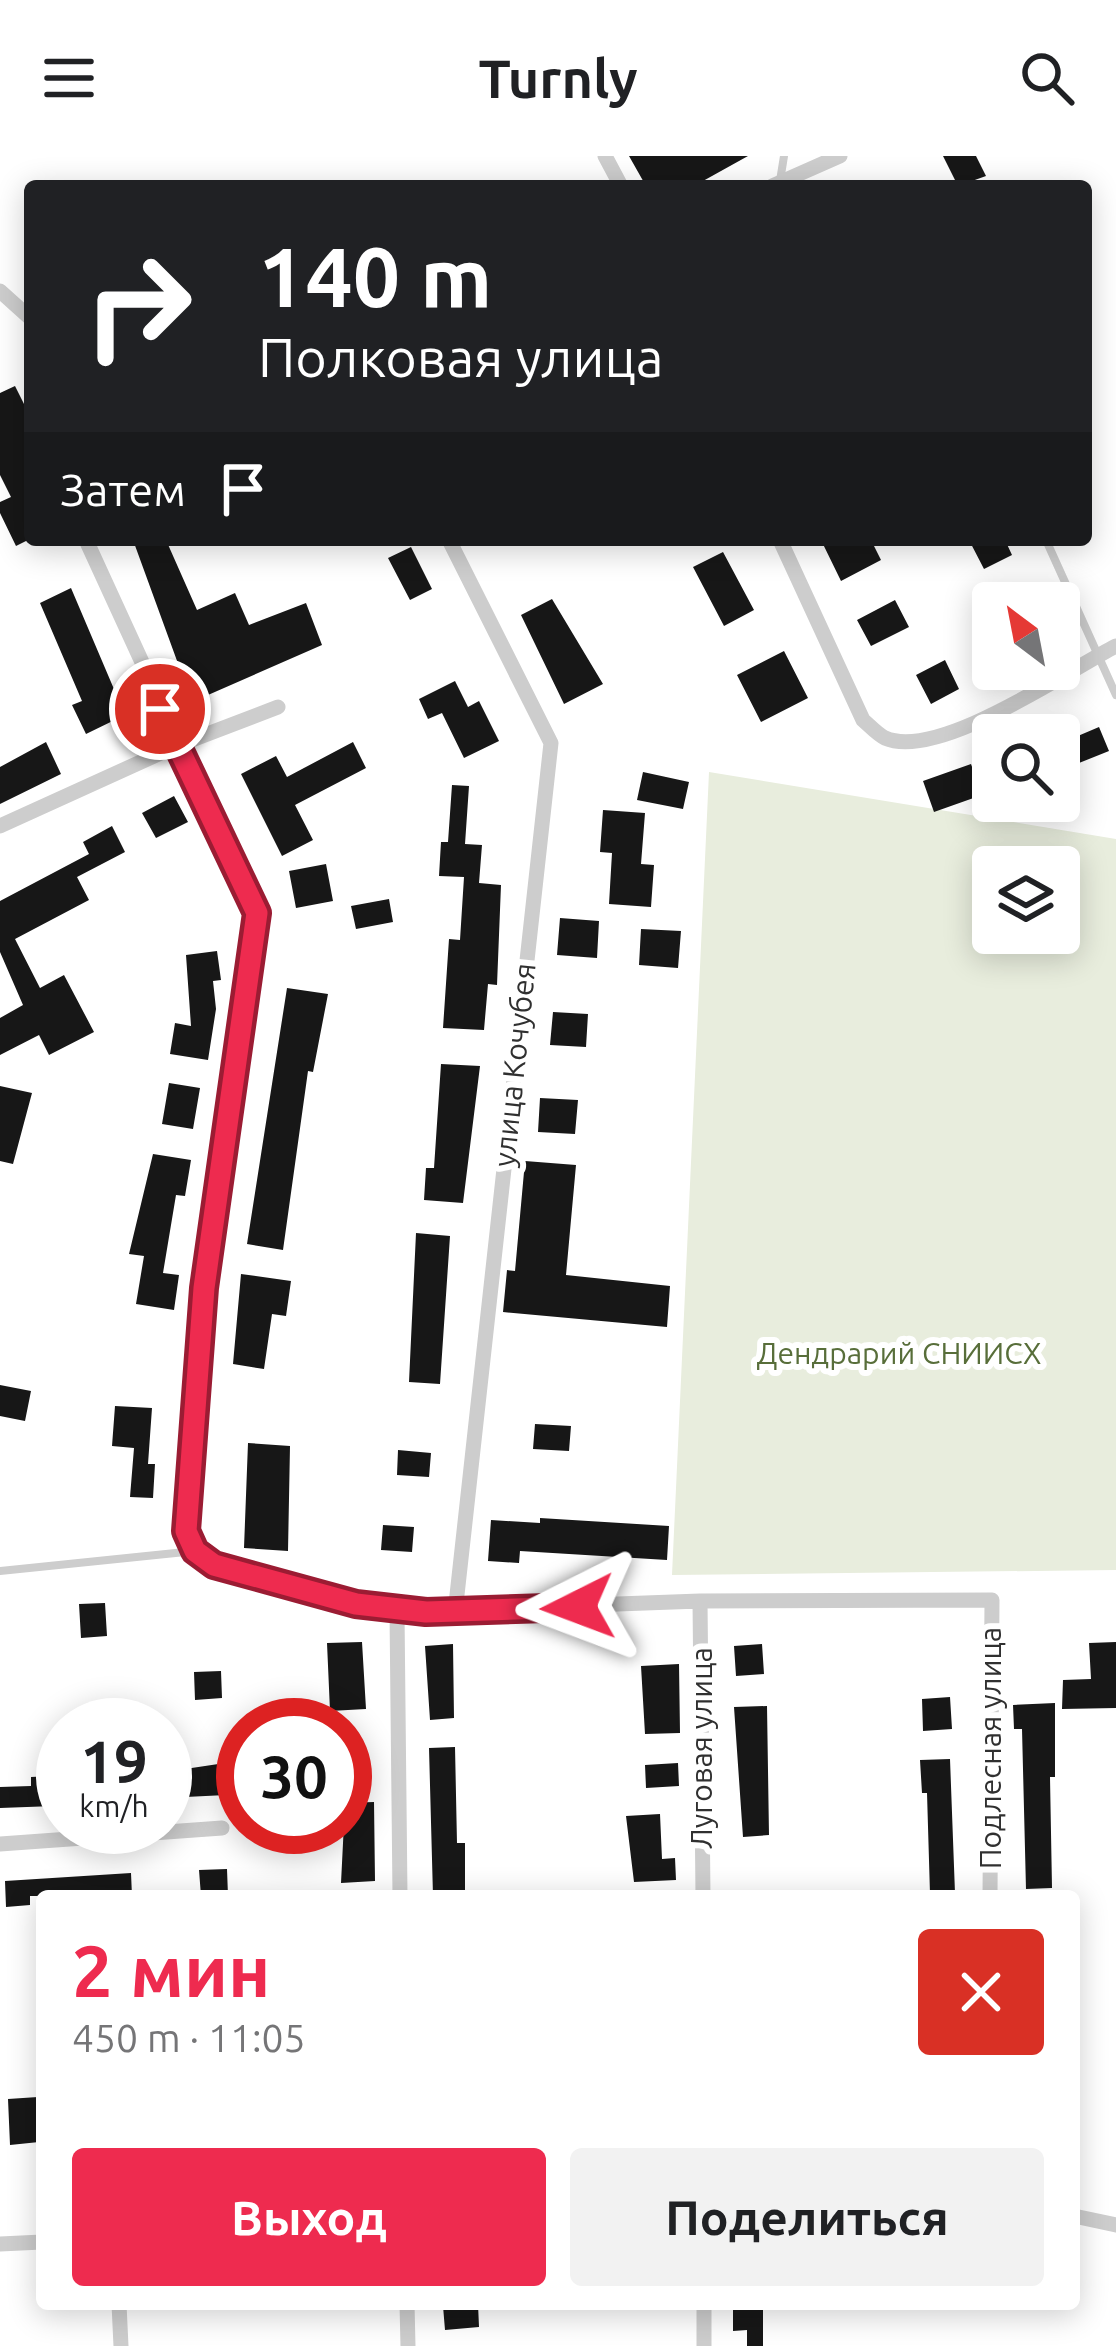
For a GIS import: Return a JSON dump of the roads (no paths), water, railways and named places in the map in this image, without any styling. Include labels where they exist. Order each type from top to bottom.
[{"type":"street","points":[[785,180],[840,156]]},
{"type":"street","points":[[0,291],[24,313]]},
{"type":"street","points":[[89,546],[176,746],[257,913],[204,1288],[186,1531],[195,1551],[214,1565],[284,1587],[397,1612],[700,1601]]},
{"type":"street","name":"улица Кочубея","points":[[452,546],[551,743],[454,1612]]},
{"type":"street","points":[[783,546],[863,720],[886,739],[927,739],[967,725],[1116,646]]},
{"type":"street","points":[[0,826],[176,746],[278,707]]},
{"type":"street","name":"Подлесная улица","points":[[700,1601],[992,1600],[990,1890]]},
{"type":"street","name":"Луговая улица","points":[[700,1601],[703,1890]]},
{"type":"street","points":[[397,1612],[400,1890]]},
{"type":"street","points":[[0,1844],[216,1828]]},
{"type":"street","points":[[1080,2217],[1116,2225]]},
{"type":"street","points":[[0,2244],[36,2242]]},
{"type":"street","points":[[119,2310],[121,2346]]},
{"type":"street","points":[[406,2310],[408,2346]]},
{"type":"street","points":[[704,2310],[704,2346]]},
{"type":"lane","points":[[1049,546],[1116,695]]},
{"type":"lane","points":[[0,1570],[195,1551]]},
{"type":"park label","name":"Дендрарий СНИИСХ","points":[[899,1354]]}]
